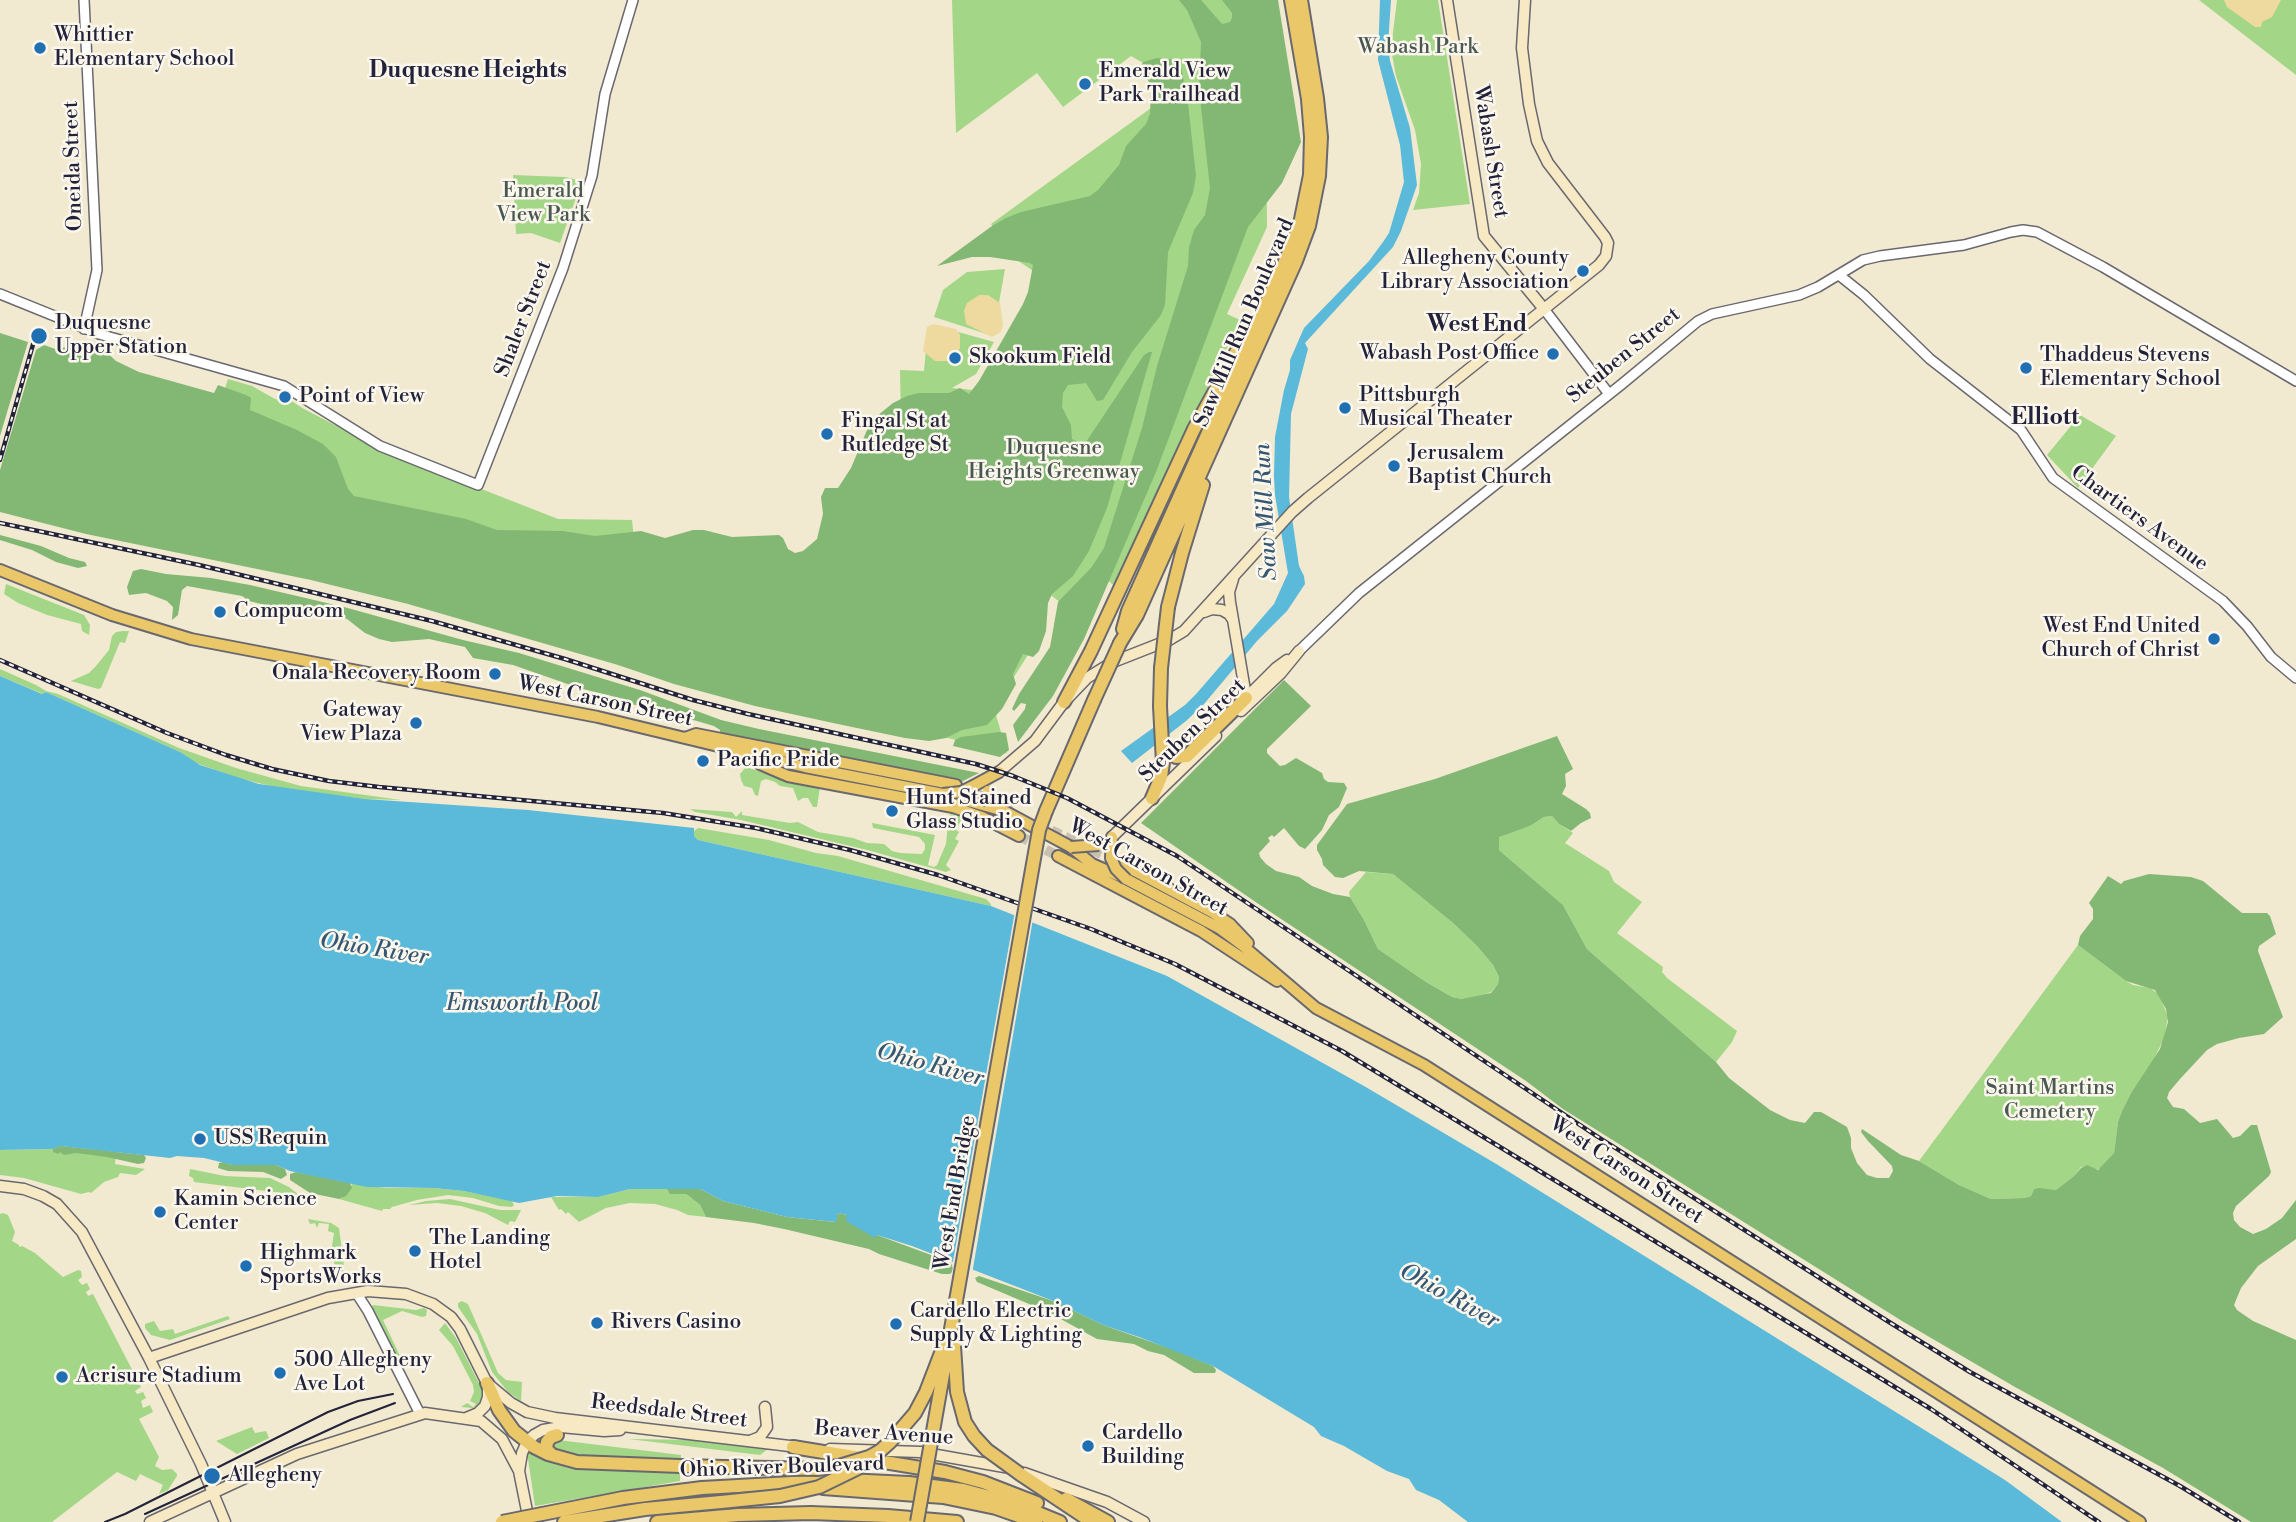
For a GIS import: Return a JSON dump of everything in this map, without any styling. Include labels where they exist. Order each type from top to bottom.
[{"type":"highway","name":"Saw Mill Run Boulevard","points":[[1039,830],[1119,643],[1128,611],[1278,279],[1300,224],[1308,191],[1310,118],[1291,0]]},
{"type":"highway","name":"Saw Mill Run Boulevard","points":[[1119,643],[1137,615],[1303,244],[1317,193],[1321,156],[1320,117],[1301,0]]},
{"type":"highway","points":[[1063,702],[1091,651],[1194,429],[1278,279]]},
{"type":"highway","points":[[1152,797],[1163,770],[1161,667],[1168,607],[1182,553],[1226,418]]},
{"type":"highway","points":[[1163,748],[1175,757],[1188,756],[1247,701]]},
{"type":"highway","name":"West End Bridge","points":[[917,1522],[1039,830]]},
{"type":"highway","points":[[564,1522],[645,1509],[780,1496],[819,1487],[858,1468],[908,1423],[921,1403],[953,1322]]},
{"type":"highway","points":[[953,1322],[957,1392],[965,1422],[974,1436],[987,1450],[1020,1474],[1081,1511],[1108,1522]]},
{"type":"highway","points":[[487,1383],[499,1410],[514,1431],[527,1442],[567,1461],[817,1469],[850,1464],[880,1451]]},
{"type":"highway","points":[[552,1456],[547,1449],[547,1442],[557,1435]]},
{"type":"highway","points":[[793,1447],[928,1469],[983,1482],[1043,1506],[1066,1522]]},
{"type":"highway","name":"Ohio River Boulevard","points":[[502,1522],[623,1498],[740,1485],[846,1480],[936,1486],[998,1498],[1060,1522]]},
{"type":"highway","points":[[740,1485],[866,1490],[934,1496],[987,1506],[1036,1522]]},
{"type":"highway","points":[[1081,1511],[1092,1522]]},
{"type":"highway","points":[[657,1522],[787,1513],[875,1515],[957,1522]]},
{"type":"main road","name":"Wabash Street","points":[[1447,0],[1484,236],[1544,309]]},
{"type":"main road","points":[[990,806],[988,791],[991,782],[1035,741],[1063,702],[1087,678],[1100,669],[1169,640],[1190,626],[1293,512],[1319,488],[1599,265],[1608,252],[1605,237],[1548,163],[1537,141],[1522,48],[1525,0]]},
{"type":"main road","name":"West Carson Street","points":[[0,570],[112,615],[191,639],[598,718],[756,756],[990,806],[1071,847],[1092,864],[1219,928],[1326,1015],[1435,1072],[2140,1522]]},
{"type":"main road","points":[[1233,579],[1229,597],[1247,701]]},
{"type":"main road","points":[[1203,612],[1222,610],[1229,614],[1235,628]]},
{"type":"main road","name":"Steuben Street","points":[[1112,837],[1247,701],[1266,678],[1299,651]]},
{"type":"main road","name":"Steuben Street","points":[[1247,701],[1281,673],[1299,651]]},
{"type":"main road","points":[[1242,664],[1252,676],[1266,678]]},
{"type":"main road","points":[[683,738],[696,734],[704,735],[956,785]]},
{"type":"main road","points":[[756,756],[760,764],[788,776],[953,807],[982,817],[1019,836]]},
{"type":"main road","points":[[943,794],[961,792],[999,772]]},
{"type":"main road","points":[[1104,847],[1112,837]]},
{"type":"main road","points":[[1071,847],[1104,847]]},
{"type":"main road","points":[[1104,847],[1116,869],[1126,879]]},
{"type":"main road","points":[[1058,856],[1201,931],[1296,993]]},
{"type":"main road","points":[[1120,863],[1223,919],[1242,936],[1270,969]]},
{"type":"main road","points":[[0,1186],[24,1189],[43,1196],[69,1215],[82,1232],[149,1358],[201,1464],[225,1522]]},
{"type":"main road","points":[[149,1358],[336,1296],[368,1292],[406,1294],[438,1307],[451,1317],[460,1329],[487,1383],[488,1397],[485,1406],[478,1413],[466,1418]]},
{"type":"main road","name":"Reedsdale Street","points":[[487,1383],[517,1407],[538,1415],[778,1446]]},
{"type":"main road","points":[[750,1441],[760,1437],[767,1427],[765,1407]]},
{"type":"main road","points":[[150,1522],[312,1449],[430,1413],[481,1421],[502,1439],[519,1471],[529,1522]]},
{"type":"main road","points":[[519,1471],[527,1442],[540,1431],[555,1427],[604,1431],[645,1429]]},
{"type":"main road","name":"Beaver Avenue","points":[[778,1446],[904,1451],[984,1462],[1091,1495],[1144,1522]]},
{"type":"main road","points":[[155,1522],[165,1516]]},
{"type":"street","name":"Oneida Street","points":[[84,0],[97,270],[84,329]]},
{"type":"street","name":"Shaler Street","points":[[84,329],[284,386],[380,446],[478,485],[563,268],[592,176],[605,94],[634,0]]},
{"type":"street","name":"Steuben Street","points":[[1299,651],[1359,593],[1698,321],[1712,314],[1799,295],[1863,260],[1964,245],[2023,230],[2037,232],[2103,267],[2296,381]]},
{"type":"street","name":"Chartiers Avenue","points":[[1839,275],[1864,295],[1930,359],[2021,430],[2053,478],[2222,601],[2247,626],[2271,657],[2296,678]]},
{"type":"street","points":[[0,294],[84,329]]},
{"type":"street","name":"Wabash Street","points":[[1544,309],[1609,394]]},
{"type":"street","points":[[357,1294],[420,1414]]},
{"type":"green space","name":"Duquesne Heights Greenway","points":[[952,0],[1231,0],[1266,115],[1267,227],[1227,314],[1240,320],[1115,587],[1097,569],[1061,603],[1017,569],[1033,647],[994,708],[1007,753],[0,497],[218,411],[228,379],[252,386],[275,399],[293,402],[387,452],[558,519],[632,520],[634,539],[787,572],[902,474],[900,370],[924,371],[928,328],[933,325],[994,342],[976,374],[952,388],[973,390],[1048,281],[1017,260],[991,224],[1158,103],[1145,64],[1131,56],[1063,107],[1037,73],[956,133]]},
{"type":"green space","points":[[1179,0],[1201,0],[1222,24],[1230,22],[1232,13],[1222,0],[1278,0],[1301,142],[1282,183],[1248,227],[1156,472],[1084,639],[1053,696],[1018,742],[1013,725],[1026,704],[1021,703],[1014,711],[1012,709],[1050,647],[1058,602],[1091,568],[1104,548],[1142,428],[1157,366],[1188,266],[1189,247],[1194,230],[1205,215],[1210,188],[1199,89],[1201,42],[1187,10]]},
{"type":"green space","name":"Wabash Park","points":[[1397,0],[1438,0],[1470,204],[1413,210],[1419,193],[1421,164],[1415,130],[1396,76],[1391,49]]},
{"type":"green space","points":[[2199,0],[2296,0],[2296,75]]},
{"type":"green space","name":"Duquesne Heights Greenway","points":[[1157,58],[1171,59],[1181,67],[1196,176],[1193,193],[1168,252],[1165,305],[1161,315],[1132,352],[1103,400],[1097,401],[1086,383],[1068,385],[1063,393],[1062,407],[1071,425],[1072,439],[1084,445],[1144,355],[1152,352],[1107,508],[1089,551],[1073,576],[1052,594],[1048,603],[1046,631],[1039,651],[1033,657],[1023,654],[1013,674],[1016,684],[1002,709],[987,725],[929,741],[833,723],[674,684],[408,604],[311,580],[86,534],[0,512],[0,470],[36,350],[44,345],[55,349],[67,347],[73,354],[90,358],[93,353],[100,354],[101,347],[116,361],[139,372],[214,393],[218,385],[246,395],[251,398],[250,410],[323,444],[336,457],[348,489],[354,496],[466,519],[497,530],[563,531],[595,536],[641,531],[665,538],[693,530],[732,537],[779,535],[788,549],[795,553],[803,551],[817,539],[823,514],[821,497],[825,488],[838,488],[851,468],[870,423],[877,416],[893,403],[919,393],[949,393],[960,388],[969,394],[1023,304],[1033,265],[990,257],[972,257],[937,266],[1006,218],[1090,196],[1098,190],[1119,165],[1126,146],[1146,124],[1150,114],[1151,85],[1140,68],[1143,62]]},
{"type":"green space","name":"Emerald View Park","points":[[513,175],[565,177],[582,181],[560,243],[531,233],[516,234]]},
{"type":"green space","points":[[1005,269],[993,336],[934,317],[943,290],[967,272]]},
{"type":"green space","points":[[0,333],[28,342],[0,436]]},
{"type":"green space","points":[[2080,415],[2116,436],[2078,488],[2047,455]]},
{"type":"green space","points":[[0,535],[41,546],[85,562],[87,566],[78,568],[56,562],[32,550],[0,540]]},
{"type":"green space","points":[[141,569],[250,585],[344,607],[519,653],[640,690],[721,720],[979,773],[959,783],[720,735],[720,730],[714,726],[645,706],[628,704],[620,698],[579,688],[513,665],[473,658],[465,647],[429,639],[392,642],[365,633],[347,619],[309,610],[273,607],[245,600],[242,596],[187,586],[182,590],[178,615],[172,620],[173,607],[167,601],[146,593],[129,595],[127,587],[133,571]]},
{"type":"green space","points":[[6,584],[84,615],[90,625],[89,635],[82,631],[81,624],[47,615],[18,603],[4,594]]},
{"type":"green space","points":[[129,631],[125,643],[120,642],[101,688],[71,681],[89,673],[96,666],[109,650],[112,636],[116,632]]},
{"type":"green space","points":[[0,669],[179,748],[236,768],[301,786],[401,800],[365,799],[279,788],[238,778],[193,762],[180,752],[46,692],[43,694],[0,676]]},
{"type":"green space","points":[[1284,680],[1311,706],[1267,749],[1267,753],[1280,766],[1296,758],[1322,773],[1328,782],[1344,783],[1347,788],[1339,807],[1329,815],[1322,830],[1305,849],[1299,846],[1284,828],[1274,837],[1272,835],[1268,838],[1270,841],[1259,853],[1266,864],[1276,871],[1299,877],[1312,886],[1350,897],[1378,949],[1452,997],[1462,999],[1491,993],[1498,984],[1499,977],[1493,965],[1453,923],[1393,874],[1359,871],[1343,878],[1335,877],[1323,865],[1317,845],[1347,804],[1435,779],[1557,736],[1573,769],[1565,774],[1566,786],[1562,794],[1586,809],[1591,818],[1571,831],[1552,816],[1544,817],[1530,826],[1499,837],[1499,850],[1563,905],[1587,949],[1716,1062],[1729,1078],[1770,1110],[1790,1120],[1805,1123],[1814,1112],[1821,1112],[1847,1127],[1857,1163],[1867,1175],[1877,1178],[1889,1178],[1893,1171],[1892,1166],[1868,1141],[1861,1132],[1862,1129],[1901,1155],[1919,1161],[1959,1185],[1991,1199],[2025,1198],[2039,1188],[2056,1190],[2087,1165],[2098,1170],[2114,1153],[2122,1111],[2160,1049],[2168,1022],[2166,1009],[2155,990],[2126,981],[2078,945],[2080,936],[2093,919],[2093,909],[2089,903],[2108,876],[2121,884],[2149,874],[2191,877],[2203,881],[2242,913],[2267,913],[2276,934],[2259,946],[2258,951],[2283,1017],[2264,1034],[2217,1044],[2207,1050],[2169,1092],[2167,1098],[2173,1107],[2184,1109],[2200,1123],[2217,1119],[2233,1138],[2240,1136],[2251,1125],[2257,1125],[2271,1172],[2236,1206],[2234,1220],[2240,1227],[2253,1234],[2266,1229],[2282,1218],[2296,1200],[2296,1239],[2258,1266],[2241,1288],[2234,1305],[2253,1321],[2296,1340],[2296,1522],[2251,1522],[2163,1468],[1902,1321],[1563,1109],[1526,1081],[1141,823]]},
{"type":"green space","points":[[1006,733],[1009,750],[1000,757],[953,746],[955,740],[961,737]]},
{"type":"green space","points":[[746,767],[798,784],[820,787],[817,807],[813,807],[808,798],[798,801],[793,788],[780,786],[766,779],[761,781],[758,796],[755,795],[752,788],[744,786],[741,780],[740,774]]},
{"type":"green space","points":[[690,809],[732,812],[736,817],[742,811],[742,815],[798,822],[818,832],[884,844],[892,851],[900,853],[922,854],[925,844],[919,837],[873,828],[872,823],[935,835],[928,865],[934,867],[946,844],[951,813],[963,817],[956,830],[959,832],[955,839],[959,841],[946,865],[951,870],[946,872],[867,850]]},
{"type":"green space","points":[[1552,816],[1573,833],[1565,843],[1609,871],[1614,882],[1642,902],[1617,933],[1663,967],[1662,972],[1667,978],[1737,1031],[1716,1062],[1587,949],[1563,905],[1499,850],[1500,836]]},
{"type":"green space","points":[[698,828],[769,840],[838,856],[986,899],[991,906],[698,840],[694,831]]},
{"type":"green space","points":[[1366,872],[1393,874],[1477,946],[1499,977],[1498,984],[1491,992],[1472,999],[1452,997],[1378,949],[1349,892]]},
{"type":"green space","name":"Saint Martins Cemetery","points":[[2078,945],[2126,981],[2150,988],[2159,994],[2168,1017],[2164,1038],[2122,1111],[2114,1153],[2101,1168],[2095,1170],[2089,1166],[2081,1167],[2056,1190],[2034,1189],[2031,1196],[2025,1198],[1991,1199],[1959,1185],[1919,1161]]},
{"type":"green space","points":[[60,1146],[116,1151],[115,1164],[145,1169],[136,1175],[120,1173],[118,1177],[104,1182],[91,1193],[81,1194],[24,1178],[0,1175],[0,1150],[53,1149]]},
{"type":"green space","points":[[60,1146],[144,1155],[146,1158],[144,1163],[138,1164],[107,1157],[53,1152],[53,1149]]},
{"type":"green space","points":[[219,1163],[233,1165],[276,1165],[285,1169],[287,1175],[281,1179],[263,1172],[228,1171],[218,1168]]},
{"type":"green space","points":[[190,1169],[225,1176],[270,1178],[299,1195],[194,1182],[189,1176]]},
{"type":"green space","points":[[296,1172],[350,1183],[352,1188],[346,1196],[339,1199],[310,1193],[290,1180],[290,1174]]},
{"type":"green space","points":[[350,1183],[386,1188],[464,1191],[512,1201],[514,1205],[499,1206],[473,1198],[448,1195],[417,1200],[382,1211],[339,1199],[352,1185]]},
{"type":"green space","points":[[630,1189],[667,1189],[670,1193],[686,1194],[700,1205],[706,1217],[688,1215],[655,1204],[630,1203],[606,1208],[579,1222],[568,1212],[566,1214],[559,1210],[551,1197],[598,1197]]},
{"type":"green space","points":[[667,1189],[700,1189],[723,1201],[787,1217],[835,1222],[838,1213],[847,1215],[877,1235],[950,1262],[953,1266],[952,1272],[942,1274],[869,1249],[784,1229],[706,1217],[700,1205],[686,1194],[670,1194]]},
{"type":"green space","points":[[450,1199],[500,1210],[521,1210],[515,1222],[510,1221],[508,1225],[485,1213],[461,1206],[437,1203],[409,1205]]},
{"type":"green space","name":"Acrisure Stadium","points":[[0,1214],[8,1215],[15,1232],[12,1241],[19,1247],[35,1253],[63,1277],[81,1271],[82,1277],[78,1280],[82,1285],[87,1283],[90,1289],[86,1292],[88,1296],[93,1294],[141,1387],[135,1391],[137,1394],[143,1392],[146,1398],[141,1401],[143,1408],[150,1405],[153,1412],[139,1419],[159,1457],[155,1466],[162,1470],[172,1469],[177,1474],[168,1490],[159,1494],[163,1485],[140,1474],[136,1481],[117,1472],[52,1522],[0,1522]]},
{"type":"green space","points":[[308,1219],[331,1223],[339,1228],[344,1266],[342,1276],[338,1275],[331,1253],[334,1233],[328,1231],[329,1224],[319,1223],[317,1228],[315,1223],[310,1224]]},
{"type":"green space","points":[[979,1276],[1056,1302],[1103,1325],[1213,1366],[1215,1373],[1194,1373],[1164,1355],[1134,1344],[1097,1339],[1048,1312],[977,1282],[975,1278]]},
{"type":"green space","points":[[462,1301],[468,1304],[498,1373],[506,1380],[522,1382],[521,1401],[508,1392],[492,1372],[477,1334],[458,1307],[458,1303]]},
{"type":"green space","points":[[373,1305],[427,1310],[426,1316],[422,1317],[402,1311],[383,1320],[400,1356],[395,1356],[371,1309]]},
{"type":"green space","points":[[228,1316],[230,1319],[170,1340],[151,1335],[145,1328],[145,1324],[154,1321],[160,1331],[173,1329],[175,1334]]},
{"type":"green space","points":[[445,1323],[456,1338],[483,1391],[481,1402],[473,1408],[461,1407],[467,1403],[473,1407],[476,1404],[470,1401],[474,1392],[473,1385],[453,1346],[439,1330]]},
{"type":"green space","points":[[252,1427],[255,1433],[266,1431],[269,1438],[237,1454],[216,1441]]},
{"type":"green space","points":[[629,1439],[696,1440],[768,1449],[760,1455]]},
{"type":"green space","points":[[558,1440],[681,1455],[681,1462],[580,1457],[551,1450],[551,1443]]},
{"type":"green space","points":[[528,1449],[553,1462],[573,1467],[680,1470],[680,1481],[535,1506],[526,1458]]},
{"type":"sand","points":[[2224,0],[2281,0],[2272,17],[2262,22],[2261,27],[2255,27],[2227,7]]},
{"type":"sand","points":[[979,295],[988,295],[1000,303],[1003,325],[1001,332],[992,337],[966,324],[964,311],[967,303]]},
{"type":"sand","points":[[933,324],[956,329],[960,335],[957,354],[947,361],[935,361],[923,351],[927,327]]},
{"type":"water","points":[[1380,0],[1391,0],[1388,44],[1390,61],[1410,128],[1417,185],[1393,247],[1305,343],[1308,349],[1291,414],[1289,497],[1299,566],[1305,584],[1287,611],[1257,641],[1204,704],[1132,763],[1121,751],[1185,705],[1197,693],[1274,604],[1288,573],[1274,476],[1275,437],[1290,360],[1304,328],[1369,261],[1389,233],[1404,182],[1400,145],[1378,60]]},
{"type":"water","name":"Emsworth Pool","points":[[0,676],[42,694],[46,692],[180,752],[200,765],[259,784],[365,799],[528,810],[694,828],[694,836],[698,840],[991,906],[1167,976],[1364,1086],[1498,1165],[2005,1480],[2062,1522],[1468,1522],[1439,1500],[1416,1490],[1409,1479],[1387,1471],[1321,1436],[1314,1427],[1213,1366],[1103,1325],[1056,1302],[912,1246],[877,1235],[875,1238],[846,1221],[847,1215],[838,1213],[836,1222],[787,1217],[723,1201],[700,1189],[630,1189],[598,1197],[557,1196],[519,1203],[464,1191],[367,1187],[290,1171],[276,1165],[233,1165],[204,1158],[170,1158],[60,1146],[53,1149],[0,1150]]},
{"type":"pier","points":[[1015,911],[1033,919],[972,1274],[952,1267]]},
{"type":"tunnel","points":[[962,787],[1011,810]]},
{"type":"tunnel","points":[[1038,824],[1118,862]]},
{"type":"tunnel","points":[[1019,836],[1058,856]]},
{"type":"tram line","points":[[105,1522],[328,1412],[358,1401],[393,1394]]},
{"type":"tram line","points":[[145,1514],[350,1420],[395,1403]]},
{"type":"railway","points":[[0,460],[34,341]]},
{"type":"railway","points":[[0,523],[199,565],[432,621],[565,659],[693,700],[976,764],[1067,798],[1177,856],[1595,1135],[1889,1322],[1970,1372],[2180,1486],[2239,1522]]},
{"type":"railway","points":[[0,660],[167,733],[272,769],[329,781],[663,813],[756,828],[850,850],[938,875],[1091,929],[1175,964],[1342,1051],[1931,1409],[2099,1522]]},
{"type":"place","name":"Whittier Elementary School","points":[[40,48]]},
{"type":"place","name":"Emerald View Park Trailhead","points":[[1085,84]]},
{"type":"place","name":"Allegheny County Library Association","points":[[1583,271]]},
{"type":"place","name":"Duquesne Upper Station","points":[[39,336]]},
{"type":"place","name":"Wabash Post Office","points":[[1553,354]]},
{"type":"place","name":"Skookum Field","points":[[955,358]]},
{"type":"place","name":"Thaddeus Stevens Elementary School","points":[[2026,368]]},
{"type":"place","name":"Point of View","points":[[285,397]]},
{"type":"place","name":"Pittsburgh Musical Theater","points":[[1345,408]]},
{"type":"place","name":"Fingal St at Rutledge St","points":[[827,434]]},
{"type":"place","name":"Jerusalem Baptist Church","points":[[1394,466]]},
{"type":"place","name":"Compucom","points":[[220,612]]},
{"type":"place","name":"West End United Church of Christ","points":[[2214,639]]},
{"type":"place","name":"Onala Recovery Room","points":[[495,674]]},
{"type":"place","name":"Gateway View Plaza","points":[[416,723]]},
{"type":"place","name":"Pacific Pride","points":[[703,761]]},
{"type":"place","name":"Hunt Stained Glass Studio","points":[[892,811]]},
{"type":"place","name":"USS Requin","points":[[200,1139]]},
{"type":"place","name":"Kamin Science Center","points":[[160,1212]]},
{"type":"place","name":"The Landing Hotel","points":[[415,1251]]},
{"type":"place","name":"Highmark SportsWorks","points":[[246,1266]]},
{"type":"place","name":"Rivers Casino","points":[[597,1323]]},
{"type":"place","name":"Cardello Electric Supply & Lighting","points":[[896,1324]]},
{"type":"place","name":"500 Allegheny Ave Lot","points":[[280,1373]]},
{"type":"place","name":"Acrisure Stadium","points":[[62,1377]]},
{"type":"place","name":"Cardello Building","points":[[1088,1446]]},
{"type":"place","name":"Allegheny","points":[[212,1476]]},
{"type":"district","name":"Duquesne Heights","points":[[468,71]]},
{"type":"district","name":"West End","points":[[1477,325]]},
{"type":"district","name":"Elliott","points":[[2045,418]]},
{"type":"water label","name":"Saw Mill Run","points":[[1267,512]]},
{"type":"water label","name":"Ohio River","points":[[374,950]]},
{"type":"water label","name":"Ohio River","points":[[930,1066]]},
{"type":"water label","name":"Ohio River","points":[[1449,1297]]}]
